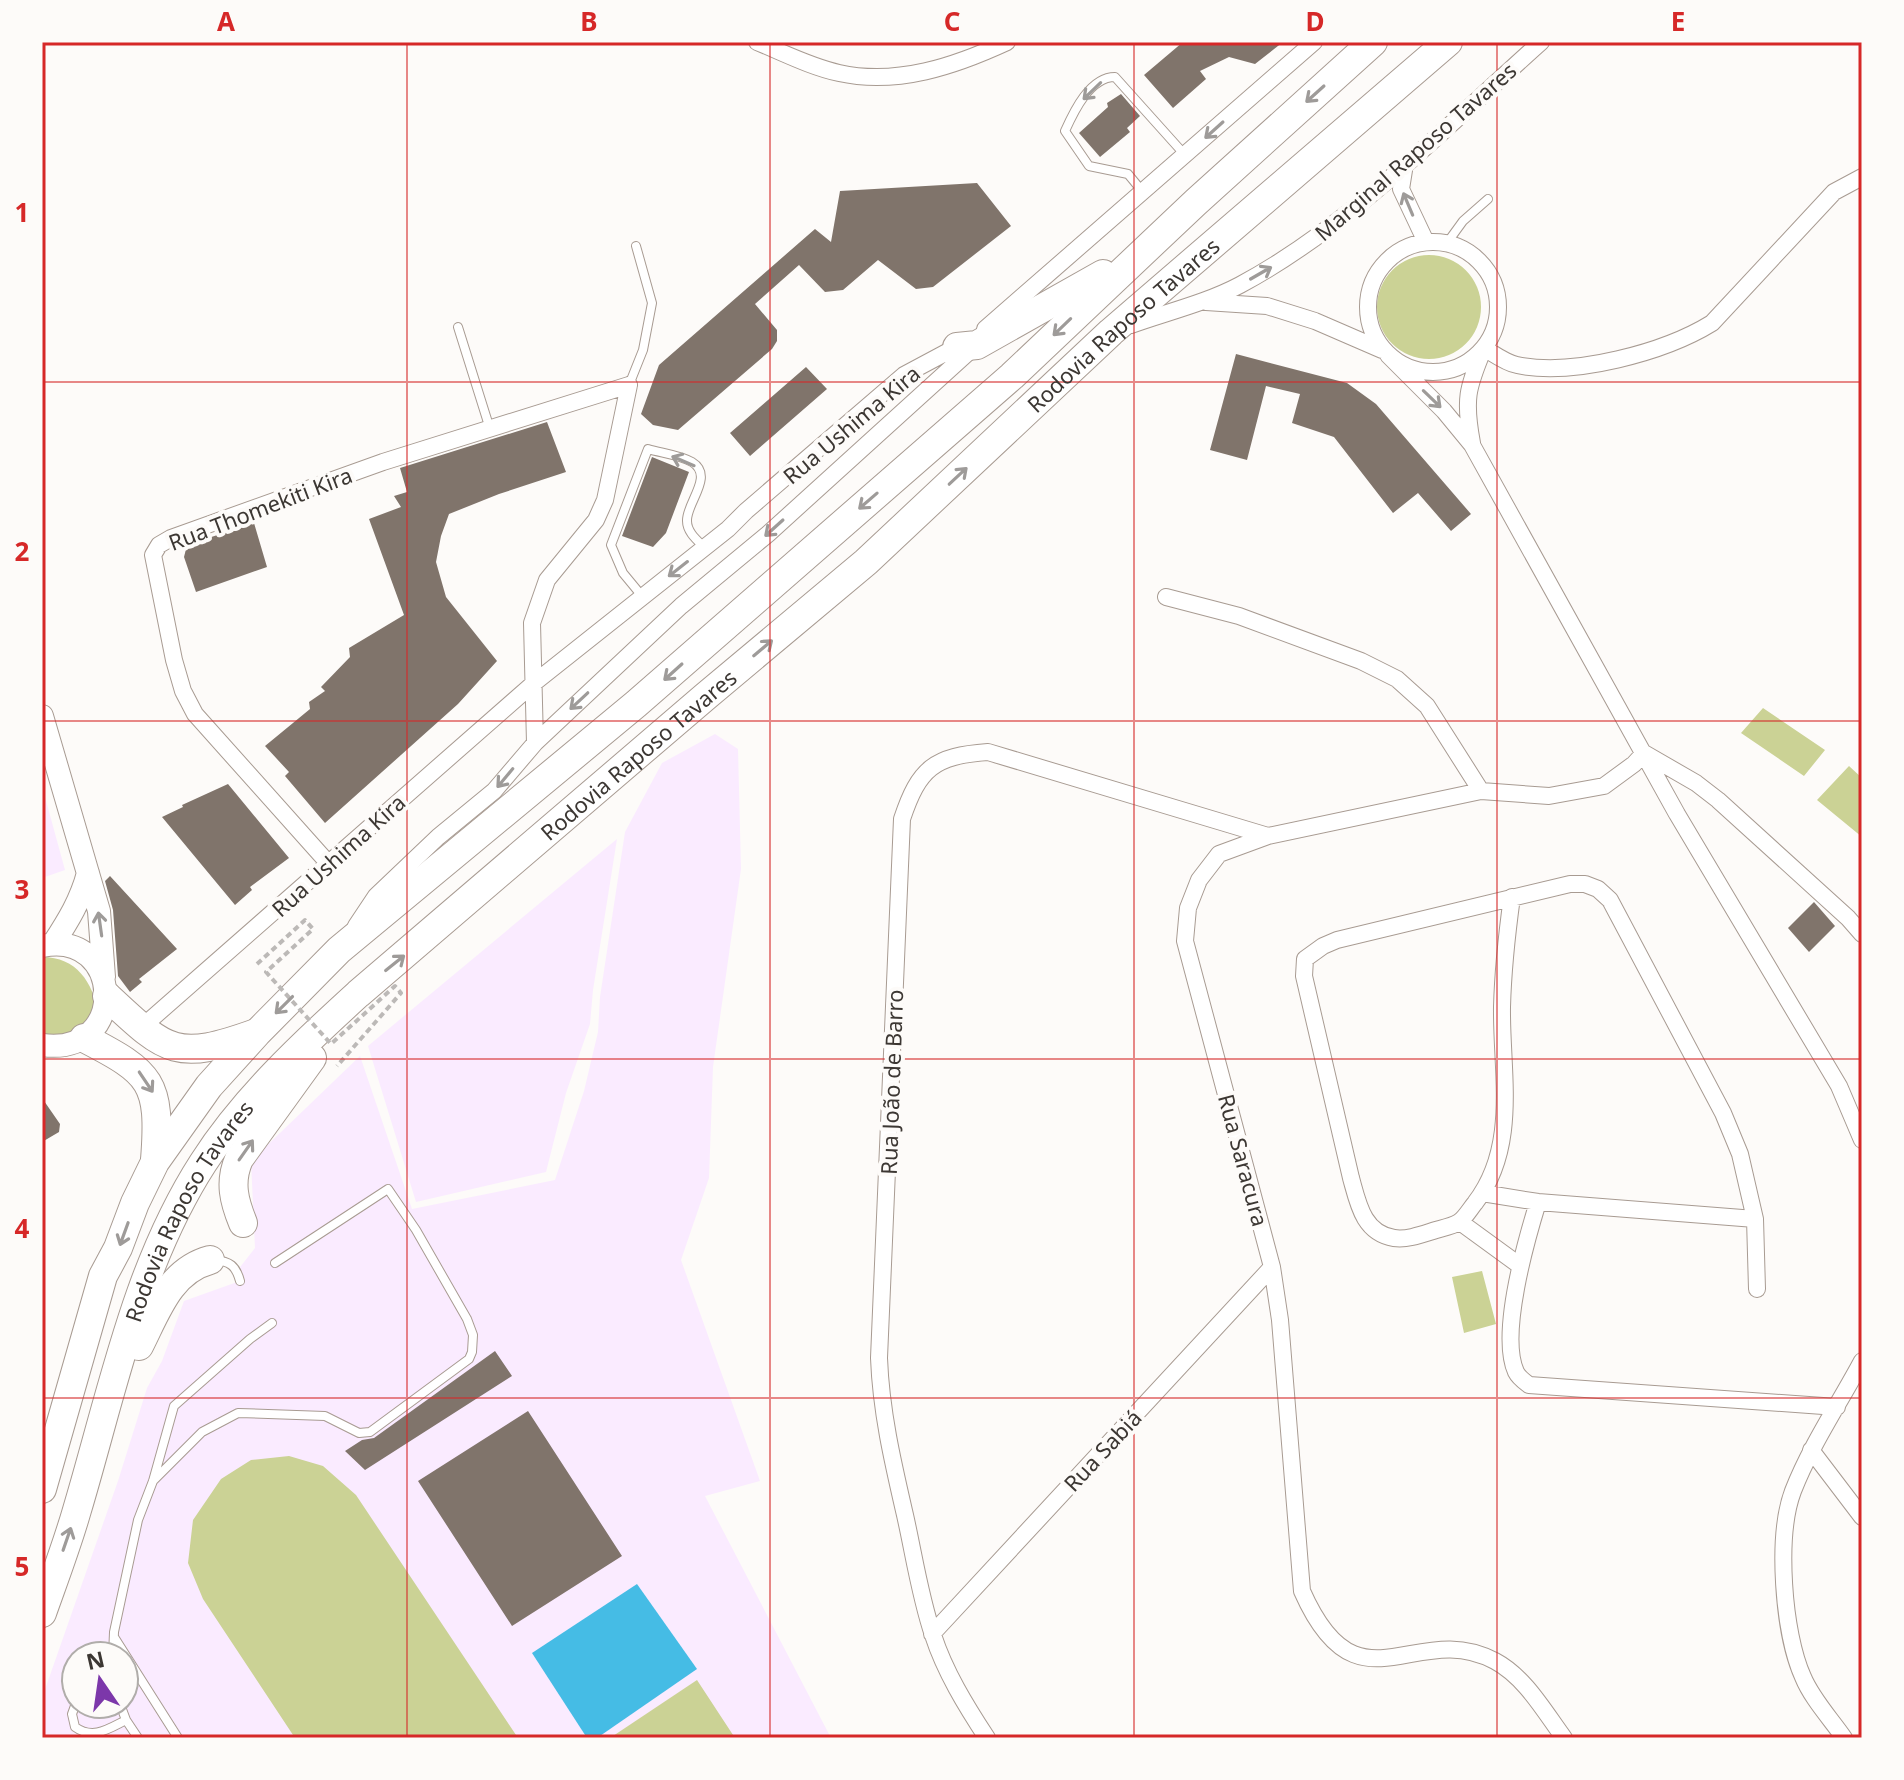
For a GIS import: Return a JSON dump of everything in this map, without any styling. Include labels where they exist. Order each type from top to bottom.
[{"type":"highway","name":"Rodovia Raposo Tavares","points":[[42,1489],[103,1276],[118,1248],[135,1203],[155,1162],[209,1086],[257,1033],[339,950],[636,704],[1012,376],[1139,255],[1373,42]]},
{"type":"highway","name":"Rodovia Raposo Tavares","points":[[42,1613],[77,1512],[105,1411],[155,1257],[177,1209],[231,1123],[316,1032],[358,994],[866,562],[1111,332],[1448,42]]},
{"type":"highway","points":[[967,346],[1139,255]]},
{"type":"highway","points":[[105,986],[141,1028],[168,1046],[186,1050],[230,1043],[257,1033]]},
{"type":"highway","points":[[243,1223],[233,1187],[233,1173],[239,1159],[358,994]]},
{"type":"highway","points":[[57,1046],[126,1060],[145,1076],[157,1106],[155,1162]]},
{"type":"highway","points":[[105,1411],[169,1287],[189,1268],[210,1260]]},
{"type":"main road","points":[[44,730],[88,872],[102,934],[105,986],[99,1022],[57,1046]]},
{"type":"main road","points":[[48,945],[73,913],[88,872]]},
{"type":"main road","points":[[48,945],[69,946],[84,952],[96,963],[105,986]]},
{"type":"street","points":[[757,42],[838,73],[879,78],[919,73],[967,61],[1007,42]]},
{"type":"street","name":"Rua Ushima Kira","points":[[141,1028],[534,683],[704,548],[904,375],[967,346],[1314,42]]},
{"type":"street","name":"Marginal Raposo Tavares","points":[[1111,332],[1200,302],[1239,285],[1296,252],[1405,164],[1541,42]]},
{"type":"street","points":[[1405,164],[1401,189],[1426,242]]},
{"type":"street","points":[[1484,348],[1515,365],[1575,367],[1661,347],[1689,337],[1712,323],[1834,192],[1862,177]]},
{"type":"street","points":[[1472,445],[1466,401],[1469,385],[1495,329],[1499,307],[1495,285],[1484,266],[1468,251],[1447,243],[1426,242],[1408,246],[1380,268],[1371,284],[1367,301],[1373,336],[1472,445],[1677,814],[1839,1086],[1862,1140]]},
{"type":"street","points":[[1200,302],[1267,306],[1315,321],[1386,353],[1406,367],[1427,372],[1448,371],[1468,363],[1484,348]]},
{"type":"street","points":[[339,950],[376,896],[438,837],[494,791],[535,743],[681,606],[768,534],[967,346]]},
{"type":"street","points":[[535,743],[532,623],[547,580],[596,520],[605,500],[629,385]]},
{"type":"street","name":"Rua Thomekiti Kira","points":[[329,864],[195,714],[183,691],[174,660],[153,555],[159,545],[383,462],[629,385]]},
{"type":"street","points":[[1166,597],[1239,616],[1361,661],[1397,679],[1427,706],[1481,791]]},
{"type":"street","name":"Rua João de Barro","points":[[987,1738],[953,1681],[932,1634],[884,1419],[879,1358],[902,819],[913,788],[930,768],[957,754],[988,752],[1268,836]]},
{"type":"street","points":[[1644,753],[1696,783],[1718,800],[1862,934]]},
{"type":"street","name":"Rua Saracura","points":[[1564,1738],[1520,1680],[1492,1659],[1471,1652],[1447,1650],[1381,1659],[1354,1655],[1334,1643],[1314,1620],[1302,1591],[1280,1320],[1272,1267],[1185,941],[1188,908],[1199,880],[1219,854],[1268,836],[1481,791],[1549,796],[1604,786],[1644,753]]},
{"type":"street","points":[[1512,897],[1504,956],[1502,1012],[1506,1102],[1502,1139],[1482,1193],[1460,1222],[1402,1239],[1376,1232],[1367,1222],[1360,1210],[1351,1178],[1304,976],[1305,959],[1337,940],[1512,897],[1570,884],[1585,884],[1598,889],[1610,900],[1723,1113],[1740,1154],[1755,1219],[1757,1289]]},
{"type":"street","points":[[1482,1193],[1538,1202],[1755,1219]]},
{"type":"street","points":[[1538,1202],[1519,1265],[1511,1341],[1516,1373],[1529,1385],[1837,1407]]},
{"type":"street","points":[[1460,1222],[1519,1265]]},
{"type":"street","name":"Rua Sabiá","points":[[932,1634],[1272,1267]]},
{"type":"street","points":[[1844,1738],[1803,1678],[1793,1647],[1785,1603],[1783,1566],[1792,1495],[1811,1450],[1862,1361]]},
{"type":"street","points":[[1811,1450],[1862,1517]]},
{"type":"lane","points":[[1143,192],[1128,174],[1089,166],[1065,131],[1086,93],[1107,77],[1115,77],[1186,155]]},
{"type":"lane","points":[[1447,243],[1463,221],[1488,199]]},
{"type":"lane","points":[[629,385],[643,350],[652,303],[636,246]]},
{"type":"lane","points":[[458,327],[490,429]]},
{"type":"lane","points":[[642,596],[623,573],[611,545],[648,449],[692,462],[699,470],[701,479],[687,522],[690,532],[704,548]]},
{"type":"lane","points":[[153,1481],[202,1432],[238,1413],[325,1416],[359,1433],[370,1432],[469,1359],[473,1335],[467,1319],[416,1230],[388,1189],[275,1263]]},
{"type":"lane","points":[[210,1260],[229,1262],[237,1271],[240,1281]]},
{"type":"lane","points":[[114,1640],[138,1520],[153,1481],[174,1406],[272,1323]]},
{"type":"lane","points":[[114,1637],[178,1738]]},
{"type":"lane","points":[[73,1720],[75,1727],[84,1733],[99,1733],[126,1720],[138,1738]]},
{"type":"path","points":[[257,964],[305,920],[313,929],[266,972],[331,1044],[395,986],[401,993],[337,1066]]},
{"type":"shaded area","points":[[715,734],[738,749],[741,869],[713,1067],[709,1178],[681,1260],[760,1481],[705,1496],[831,1738],[42,1738],[42,1698],[60,1647],[60,1720],[140,1720],[140,1640],[62,1640],[147,1388],[162,1361],[184,1301],[240,1281],[237,1271],[255,1248],[251,1161],[360,1056],[412,1209],[555,1180],[584,1091],[598,1032],[600,997],[625,832],[662,763]]},
{"type":"shaded area","points":[[42,786],[65,870],[42,878]]},
{"type":"shaded area","points":[[617,839],[590,1024],[566,1093],[546,1172],[416,1202],[368,1046]]},
{"type":"green space","points":[[1429,255],[1449,259],[1466,270],[1477,287],[1481,307],[1477,327],[1466,344],[1449,355],[1429,359],[1409,355],[1392,344],[1381,327],[1377,307],[1381,287],[1392,270],[1409,259]]},
{"type":"green space","points":[[1763,708],[1825,750],[1804,776],[1741,733]]},
{"type":"green space","points":[[1849,766],[1862,778],[1862,837],[1817,800]]},
{"type":"green space","points":[[42,957],[65,961],[74,967],[87,982],[96,1002],[99,1013],[68,1036],[42,1039]]},
{"type":"green space","points":[[1482,1271],[1496,1324],[1464,1333],[1452,1277]]},
{"type":"green space","points":[[289,1456],[323,1466],[356,1495],[518,1738],[295,1738],[203,1599],[188,1563],[193,1520],[221,1479],[251,1460]]},
{"type":"green space","points":[[697,1680],[735,1738],[610,1738]]},
{"type":"water","points":[[637,1584],[697,1669],[597,1738],[587,1738],[532,1653]]},
{"type":"building","points":[[1183,42],[1283,42],[1255,64],[1229,57],[1200,71],[1206,79],[1173,108],[1144,75]]},
{"type":"building","points":[[1121,94],[1140,116],[1127,128],[1130,132],[1100,157],[1079,133],[1108,107],[1107,103]]},
{"type":"building","points":[[977,183],[1011,226],[933,287],[916,289],[878,260],[843,290],[825,292],[799,265],[755,304],[777,330],[777,341],[772,349],[678,430],[653,425],[641,414],[659,365],[815,229],[831,242],[840,191]]},
{"type":"building","points":[[1236,354],[1347,383],[1376,404],[1471,514],[1451,531],[1418,493],[1393,513],[1334,437],[1292,423],[1300,394],[1266,386],[1247,460],[1210,450]]},
{"type":"building","points":[[806,367],[827,389],[750,456],[730,433]]},
{"type":"building","points":[[547,422],[566,472],[449,514],[441,536],[436,562],[446,597],[497,661],[458,704],[325,823],[285,776],[289,772],[265,746],[310,709],[309,702],[325,691],[321,687],[350,657],[349,648],[404,615],[369,519],[401,507],[394,496],[407,492],[400,468]]},
{"type":"building","points":[[652,457],[689,472],[666,533],[653,547],[622,536]]},
{"type":"building","points":[[254,523],[267,567],[196,592],[184,557],[187,545]]},
{"type":"building","points":[[228,784],[289,858],[250,887],[252,890],[235,905],[162,817]]},
{"type":"building","points":[[110,876],[177,949],[139,979],[142,982],[130,992],[118,976],[113,910],[105,881]]},
{"type":"building","points":[[1814,902],[1835,926],[1809,952],[1788,928]]},
{"type":"building","points":[[42,1098],[60,1124],[59,1132],[42,1142]]},
{"type":"building","points":[[495,1351],[512,1376],[365,1470],[345,1451],[362,1440],[374,1438]]},
{"type":"building","points":[[528,1411],[622,1556],[512,1626],[418,1481]]}]
